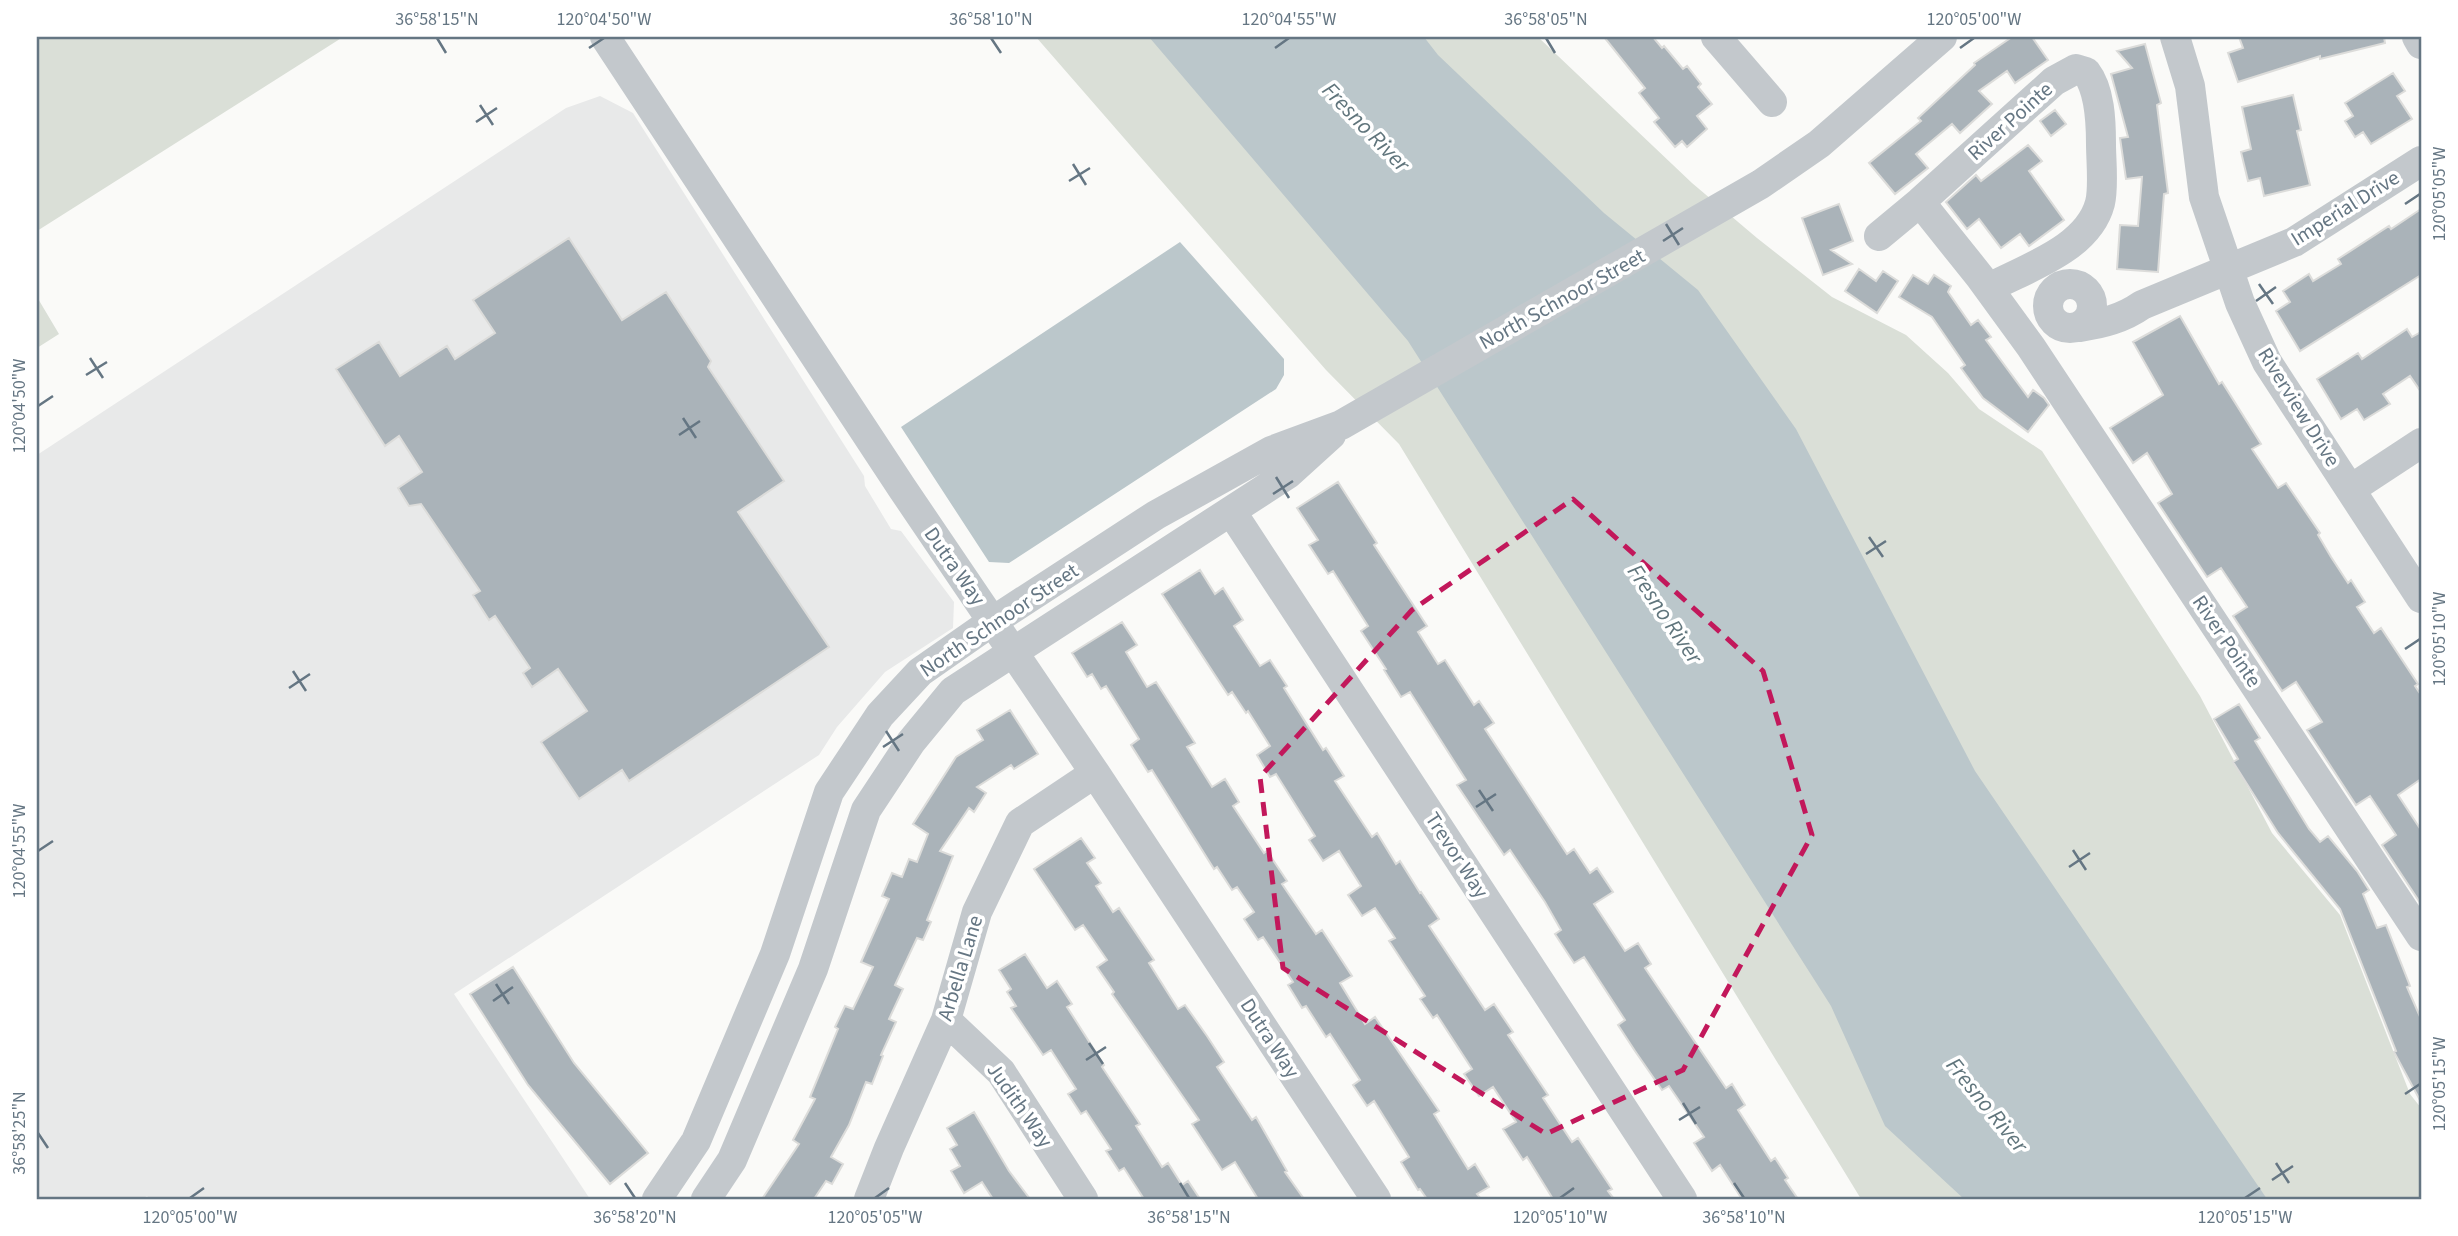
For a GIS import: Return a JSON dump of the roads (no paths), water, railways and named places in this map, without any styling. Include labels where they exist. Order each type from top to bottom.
[{"type":"street","name":"Dutra Way","points":[[605,37],[1376,1199]]},
{"type":"street","points":[[1716,37],[1772,103]]},
{"type":"street","name":"North Schnoor Street","points":[[657,1199],[696,1141],[731,1059],[775,954],[830,792],[880,715],[920,672],[993,621],[1179,502],[1270,451],[1341,425],[1761,184],[1819,144],[1942,37]]},
{"type":"street","name":"Riverview Drive","points":[[2175,37],[2190,86],[2204,197],[2240,303],[2267,362],[2421,598]]},
{"type":"street","points":[[2417,37],[2421,44]]},
{"type":"street","name":"River Pointe","points":[[1879,236],[2054,81],[2076,69],[2086,72],[2095,83],[2101,135],[2100,202],[2087,229],[2063,251],[1997,300]]},
{"type":"street","name":"Imperial Drive","points":[[2229,267],[2294,242],[2421,161]]},
{"type":"street","name":"River Pointe","points":[[1920,202],[2031,347],[2421,936]]},
{"type":"street","points":[[1997,300],[2023,302],[2051,294],[2048,301],[2050,315],[2059,326],[2079,319],[2109,322],[2229,267]]},
{"type":"street","points":[[2031,347],[2079,319]]},
{"type":"street","name":"North Schnoor Street","points":[[708,1196],[732,1160],[813,969],[866,810],[911,742],[953,691],[1288,474],[1341,425]]},
{"type":"street","points":[[2351,489],[2421,443]]},
{"type":"street","name":"Trevor Way","points":[[1231,512],[1682,1199]]},
{"type":"street","name":"Arbella Lane","points":[[869,1199],[946,1020],[976,912],[1020,823],[1095,773]]},
{"type":"street","name":"Judith Way","points":[[946,1020],[1001,1072],[1083,1199]]},
{"type":"street","points":[[708,1196],[707,1164],[743,1093],[731,1059]]},
{"type":"water","name":"Fresno River","points":[[1149,37],[1424,37],[1438,55],[1604,213],[1698,290],[1796,429],[1975,771],[2267,1199],[1964,1199],[1885,1126],[1831,1006],[1408,341]]},
{"type":"water","points":[[1180,242],[1284,359],[1284,375],[1276,389],[1009,563],[989,562],[901,427]]}]
